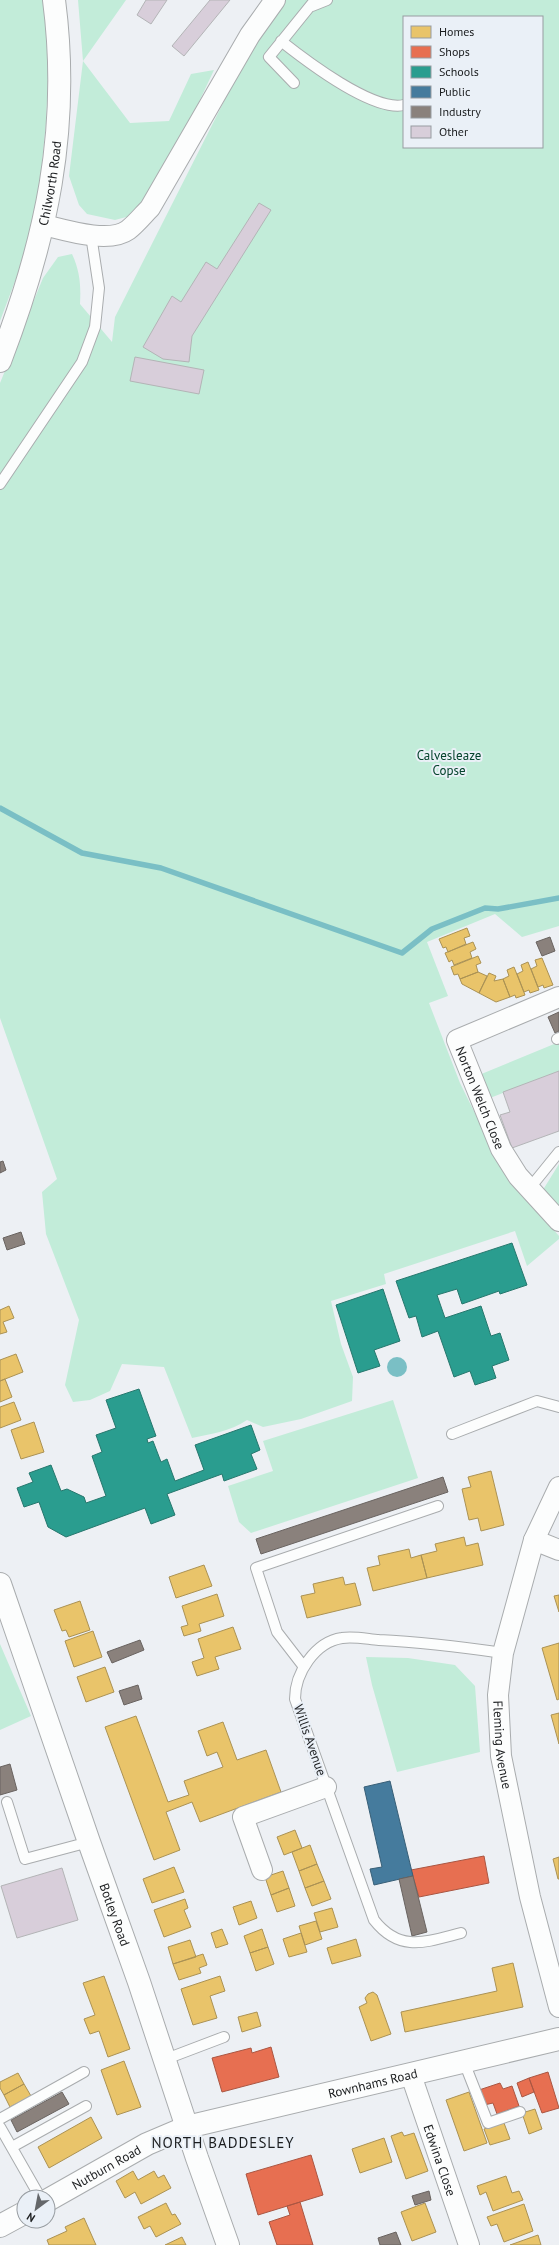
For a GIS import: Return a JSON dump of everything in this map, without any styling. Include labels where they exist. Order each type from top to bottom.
[{"type":"main road","name":"Chilworth Road","points":[[0,360],[34,266],[44,225],[51,185],[59,126],[59,60],[54,0]]},
{"type":"main road","name":"Botley Road","points":[[0,1584],[166,2059],[187,2127],[228,2245]]},
{"type":"main road","name":"Rownhams Road","points":[[187,2127],[559,2039]]},
{"type":"main road","name":"Nutburn Road","points":[[56,2195],[147,2144],[187,2127]]},
{"type":"main road","points":[[0,2226],[16,2217]]},
{"type":"street","points":[[44,225],[91,235],[114,235],[128,230],[150,208],[250,35],[274,0]]},
{"type":"street","name":"Norton Welch Close","points":[[559,997],[457,1040],[501,1149],[518,1176],[559,1221]]},
{"type":"street","name":"Fleming Avenue","points":[[559,1487],[534,1540],[504,1653],[498,1695],[501,1756],[530,1896],[559,2007]]},
{"type":"street","points":[[534,1540],[559,1550]]},
{"type":"street","points":[[262,1870],[243,1817],[326,1787]]},
{"type":"street","name":"Edwina Close","points":[[411,2075],[469,2245]]},
{"type":"lane","points":[[294,83],[269,57],[314,3],[327,0]]},
{"type":"lane","points":[[281,41],[332,80],[387,105],[403,105]]},
{"type":"lane","points":[[0,484],[82,362],[95,327],[99,288],[91,235]]},
{"type":"lane","points":[[529,1189],[559,1152]]},
{"type":"lane","points":[[452,1434],[537,1401],[559,1407]]},
{"type":"lane","points":[[304,1667],[278,1632],[256,1568],[438,1506]]},
{"type":"lane","name":"Willis Avenue","points":[[461,1933],[422,1943],[408,1943],[395,1939],[383,1932],[374,1920],[295,1699],[295,1689],[304,1667],[322,1645],[342,1638],[424,1642],[504,1653]]},
{"type":"lane","points":[[7,1802],[25,1859],[89,1842]]},
{"type":"lane","points":[[166,2059],[224,2037]]},
{"type":"lane","points":[[464,2062],[488,2123],[520,2112]]},
{"type":"lane","points":[[36,2189],[0,2124],[84,2072]]},
{"type":"lane","points":[[12,2147],[86,2106]]},
{"type":"green space","points":[[0,0],[44,0],[50,33],[46,122],[38,203],[17,276],[0,321]]},
{"type":"green space","points":[[78,0],[126,0],[83,61]]},
{"type":"green space","name":"Calvesleaze Copse","points":[[282,0],[559,0],[559,926],[522,937],[495,914],[427,942],[448,996],[429,1003],[460,1083],[505,1174],[559,1236],[559,1239],[527,1266],[515,1231],[384,1274],[386,1284],[331,1301],[341,1344],[353,1377],[352,1401],[301,1419],[263,1427],[247,1420],[228,1429],[192,1438],[164,1367],[122,1364],[110,1391],[90,1400],[73,1402],[65,1385],[79,1320],[46,1234],[42,1192],[57,1179],[0,1018],[0,383],[43,278],[58,257],[72,254],[77,266],[80,304],[112,342],[115,317],[259,32]]},
{"type":"green space","points":[[83,61],[130,123],[169,121],[191,74],[214,70],[198,104],[147,196],[130,216],[115,220],[87,214],[79,205],[69,176]]},
{"type":"green space","points":[[559,1042],[559,1071],[490,1098],[479,1075]]},
{"type":"green space","points":[[559,1164],[559,1213],[541,1193]]},
{"type":"green space","points":[[393,1400],[418,1478],[251,1533],[239,1522],[228,1486],[273,1471],[263,1441]]},
{"type":"green space","points":[[0,1644],[31,1716],[0,1730]]},
{"type":"green space","points":[[366,1657],[408,1658],[455,1665],[475,1686],[480,1752],[397,1772],[372,1685]]},
{"type":"water","points":[[397,1357],[404,1360],[407,1367],[404,1374],[397,1377],[390,1374],[387,1367],[390,1360]]},
{"type":"building: Homes","points":[[467,928],[470,936],[464,938],[466,944],[448,952],[446,947],[443,948],[439,939]]},
{"type":"building: Homes","points":[[473,942],[476,949],[470,952],[472,958],[454,965],[452,960],[449,962],[445,953]]},
{"type":"building: Homes","points":[[478,956],[481,963],[476,965],[478,972],[460,979],[458,974],[454,975],[451,967]]},
{"type":"building: Homes","points":[[542,958],[553,985],[544,988],[543,985],[538,987],[531,969],[537,966],[535,960]]},
{"type":"building: Homes","points":[[528,962],[539,990],[530,993],[529,990],[524,992],[517,974],[523,971],[521,965]]},
{"type":"building: Homes","points":[[514,967],[525,995],[516,998],[515,995],[510,997],[503,979],[509,976],[507,970]]},
{"type":"building: Homes","points":[[478,972],[487,976],[479,993],[462,984],[460,979]]},
{"type":"building: Homes","points":[[489,973],[496,976],[494,981],[503,979],[510,997],[496,1002],[479,993]]},
{"type":"building: Homes","points":[[9,1306],[14,1318],[3,1322],[7,1332],[0,1334],[0,1310]]},
{"type":"building: Homes","points":[[16,1354],[23,1372],[0,1381],[0,1360]]},
{"type":"building: Homes","points":[[5,1379],[12,1397],[0,1402],[0,1381]]},
{"type":"building: Homes","points":[[14,1402],[21,1420],[0,1428],[0,1407]]},
{"type":"building: Homes","points":[[34,1422],[44,1452],[21,1459],[11,1430]]},
{"type":"building: Homes","points":[[491,1471],[504,1525],[481,1531],[478,1518],[469,1520],[462,1489],[471,1487],[468,1477]]},
{"type":"building: Homes","points":[[464,1537],[466,1546],[478,1543],[483,1565],[427,1578],[421,1555],[437,1551],[435,1544]]},
{"type":"building: Homes","points":[[409,1549],[411,1558],[421,1555],[427,1578],[373,1591],[367,1568],[380,1565],[378,1556]]},
{"type":"building: Homes","points":[[204,1565],[212,1586],[176,1598],[169,1577]]},
{"type":"building: Homes","points":[[343,1577],[345,1585],[355,1583],[361,1605],[307,1618],[301,1596],[315,1593],[313,1584]]},
{"type":"building: Homes","points":[[217,1594],[224,1616],[199,1624],[201,1631],[184,1636],[181,1627],[188,1625],[182,1606]]},
{"type":"building: Homes","points":[[559,1595],[559,1612],[554,1596]]},
{"type":"building: Homes","points":[[80,1601],[90,1630],[69,1637],[66,1630],[62,1631],[54,1610]]},
{"type":"building: Homes","points":[[233,1627],[241,1649],[215,1657],[219,1669],[197,1676],[192,1662],[204,1658],[198,1639]]},
{"type":"building: Homes","points":[[93,1631],[102,1657],[74,1667],[65,1641]]},
{"type":"building: Homes","points":[[559,1643],[559,1699],[557,1700],[542,1648]]},
{"type":"building: Homes","points":[[105,1667],[114,1692],[86,1702],[77,1677]]},
{"type":"building: Homes","points":[[559,1713],[559,1744],[551,1715]]},
{"type":"building: Homes","points":[[136,1716],[168,1802],[189,1795],[184,1781],[223,1767],[217,1752],[207,1756],[198,1731],[223,1722],[237,1760],[266,1750],[281,1792],[200,1822],[192,1802],[166,1812],[180,1850],[154,1860],[105,1727]]},
{"type":"building: Homes","points":[[295,1830],[302,1848],[284,1855],[277,1837]]},
{"type":"building: Homes","points":[[310,1845],[317,1864],[299,1871],[292,1852]]},
{"type":"building: Homes","points":[[559,1857],[559,1879],[558,1879],[553,1859]]},
{"type":"building: Homes","points":[[317,1864],[324,1881],[305,1888],[299,1871]]},
{"type":"building: Homes","points":[[174,1867],[184,1892],[152,1903],[143,1879]]},
{"type":"building: Homes","points":[[283,1871],[289,1888],[271,1895],[265,1877]]},
{"type":"building: Homes","points":[[324,1881],[331,1899],[312,1906],[305,1888]]},
{"type":"building: Homes","points":[[289,1888],[295,1906],[277,1912],[271,1895]]},
{"type":"building: Homes","points":[[185,1899],[188,1908],[184,1910],[191,1927],[164,1937],[154,1910]]},
{"type":"building: Homes","points":[[251,1901],[257,1918],[239,1925],[233,1907]]},
{"type":"building: Homes","points":[[332,1908],[338,1927],[320,1932],[314,1913]]},
{"type":"building: Homes","points":[[316,1921],[322,1939],[305,1945],[299,1926]]},
{"type":"building: Homes","points":[[222,1929],[228,1944],[216,1948],[211,1933]]},
{"type":"building: Homes","points":[[262,1929],[268,1947],[250,1953],[244,1936]]},
{"type":"building: Homes","points":[[301,1933],[307,1952],[289,1957],[283,1939]]},
{"type":"building: Homes","points":[[356,1939],[361,1956],[332,1964],[327,1948]]},
{"type":"building: Homes","points":[[190,1940],[196,1957],[173,1964],[168,1947]]},
{"type":"building: Homes","points":[[268,1947],[274,1964],[256,1971],[250,1953]]},
{"type":"building: Homes","points":[[203,1954],[207,1965],[199,1968],[201,1973],[179,1980],[173,1964]]},
{"type":"building: Homes","points":[[513,1963],[523,2007],[405,2032],[401,2012],[497,1991],[492,1968]]},
{"type":"building: Homes","points":[[104,1976],[130,2049],[108,2057],[99,2031],[90,2034],[84,2019],[95,2015],[83,1983]]},
{"type":"building: Homes","points":[[220,1976],[225,1991],[210,1996],[217,2018],[193,2025],[181,1989]]},
{"type":"building: Homes","points":[[373,1992],[377,1995],[391,2034],[371,2041],[359,2007],[367,2003],[365,1998],[368,1994]]},
{"type":"building: Homes","points":[[257,2012],[261,2026],[242,2032],[238,2017]]},
{"type":"building: Homes","points":[[124,2061],[141,2107],[117,2115],[101,2070]]},
{"type":"building: Homes","points":[[18,2073],[24,2084],[4,2095],[0,2088],[0,2082]]},
{"type":"building: Homes","points":[[24,2084],[31,2096],[10,2107],[4,2095]]},
{"type":"building: Homes","points":[[469,2092],[487,2143],[464,2151],[446,2100]]},
{"type":"building: Homes","points":[[535,2109],[542,2129],[529,2134],[522,2113]]},
{"type":"building: Homes","points":[[91,2117],[102,2138],[49,2168],[38,2147]]},
{"type":"building: Homes","points":[[504,2123],[510,2139],[490,2145],[484,2129]]},
{"type":"building: Homes","points":[[402,2132],[404,2136],[414,2133],[428,2171],[406,2179],[391,2136]]},
{"type":"building: Homes","points":[[384,2138],[392,2162],[360,2173],[352,2149]]},
{"type":"building: Homes","points":[[133,2171],[138,2180],[154,2171],[158,2178],[164,2175],[171,2188],[141,2204],[135,2192],[125,2198],[116,2181]]},
{"type":"building: Homes","points":[[506,2176],[512,2193],[519,2191],[523,2200],[493,2211],[486,2192],[480,2195],[477,2186]]},
{"type":"building: Homes","points":[[166,2203],[172,2215],[175,2214],[181,2224],[156,2237],[150,2226],[144,2229],[138,2217]]},
{"type":"building: Homes","points":[[425,2203],[436,2232],[412,2241],[401,2212]]},
{"type":"building: Homes","points":[[524,2204],[533,2231],[504,2242],[497,2224],[491,2226],[487,2217]]},
{"type":"building: Homes","points":[[84,2218],[96,2245],[49,2245],[47,2240],[67,2231],[65,2227]]},
{"type":"building: Homes","points":[[538,2235],[541,2245],[510,2245]]},
{"type":"building: Homes","points":[[182,2237],[186,2245],[165,2245]]},
{"type":"building: Shops","points":[[484,1856],[489,1883],[419,1897],[411,1870]]},
{"type":"building: Shops","points":[[271,2047],[279,2077],[222,2092],[212,2058],[251,2048],[252,2053]]},
{"type":"building: Shops","points":[[548,2072],[559,2108],[542,2113],[529,2078]]},
{"type":"building: Shops","points":[[529,2078],[534,2092],[522,2097],[517,2083]]},
{"type":"building: Shops","points":[[500,2083],[503,2089],[512,2086],[519,2106],[497,2114],[493,2103],[484,2105],[479,2090]]},
{"type":"building: Shops","points":[[311,2155],[323,2195],[258,2215],[246,2174]]},
{"type":"building: Shops","points":[[300,2202],[313,2245],[277,2245],[269,2222],[290,2215],[287,2206]]},
{"type":"building: Schools","points":[[512,1243],[527,1285],[500,1294],[499,1291],[462,1304],[457,1289],[437,1295],[445,1318],[481,1306],[491,1336],[500,1333],[509,1360],[492,1366],[496,1378],[475,1385],[470,1371],[454,1377],[438,1331],[422,1337],[416,1316],[409,1318],[396,1281]]},
{"type":"building: Schools","points":[[383,1289],[400,1341],[374,1350],[380,1366],[358,1373],[336,1305]]},
{"type":"building: Schools","points":[[139,1389],[156,1436],[147,1439],[148,1443],[153,1441],[161,1462],[167,1459],[175,1481],[204,1470],[195,1445],[251,1425],[260,1450],[251,1454],[257,1469],[224,1481],[222,1474],[167,1494],[175,1515],[151,1524],[145,1508],[66,1537],[48,1527],[39,1502],[24,1507],[17,1488],[33,1482],[29,1473],[51,1465],[61,1491],[67,1489],[84,1497],[86,1503],[106,1496],[92,1456],[102,1452],[96,1435],[116,1428],[106,1400]]},
{"type":"building: Public","points":[[390,1781],[413,1876],[374,1885],[370,1869],[382,1867],[364,1787]]},
{"type":"building: Industry","points":[[550,937],[555,951],[542,956],[536,942]]},
{"type":"building: Industry","points":[[559,1012],[559,1031],[555,1033],[548,1017]]},
{"type":"building: Industry","points":[[3,1161],[6,1170],[0,1173],[0,1162]]},
{"type":"building: Industry","points":[[21,1232],[25,1244],[7,1250],[3,1238]]},
{"type":"building: Industry","points":[[443,1477],[448,1492],[261,1554],[256,1539]]},
{"type":"building: Industry","points":[[140,1640],[144,1650],[112,1663],[107,1652]]},
{"type":"building: Industry","points":[[138,1685],[142,1699],[124,1705],[119,1691]]},
{"type":"building: Industry","points":[[10,1764],[17,1790],[0,1795],[0,1767]]},
{"type":"building: Industry","points":[[413,1876],[427,1932],[412,1936],[399,1879]]},
{"type":"building: Industry","points":[[62,2092],[69,2104],[17,2132],[11,2120]]},
{"type":"building: Industry","points":[[429,2191],[431,2200],[415,2205],[412,2196]]},
{"type":"building: Industry","points":[[396,2232],[401,2245],[380,2245],[378,2238]]},
{"type":"building: Other","points":[[146,0],[167,0],[151,24],[137,15]]},
{"type":"building: Other","points":[[210,0],[230,0],[184,56],[172,46]]},
{"type":"building: Other","points":[[259,203],[271,210],[192,336],[189,362],[163,359],[143,347],[172,296],[181,302],[206,262],[217,269]]},
{"type":"building: Other","points":[[135,357],[204,370],[199,394],[130,381]]},
{"type":"building: Other","points":[[559,1071],[559,1131],[512,1148],[500,1115],[510,1112],[503,1092]]},
{"type":"building: Other","points":[[62,1868],[78,1920],[17,1938],[1,1886]]},
{"type":"waterway","points":[[0,808],[82,853],[161,868],[402,953],[432,929],[485,908],[498,909],[559,898]]},
{"type":"district","name":"NORTH BADDESLEY","points":[[223,2142]]}]
